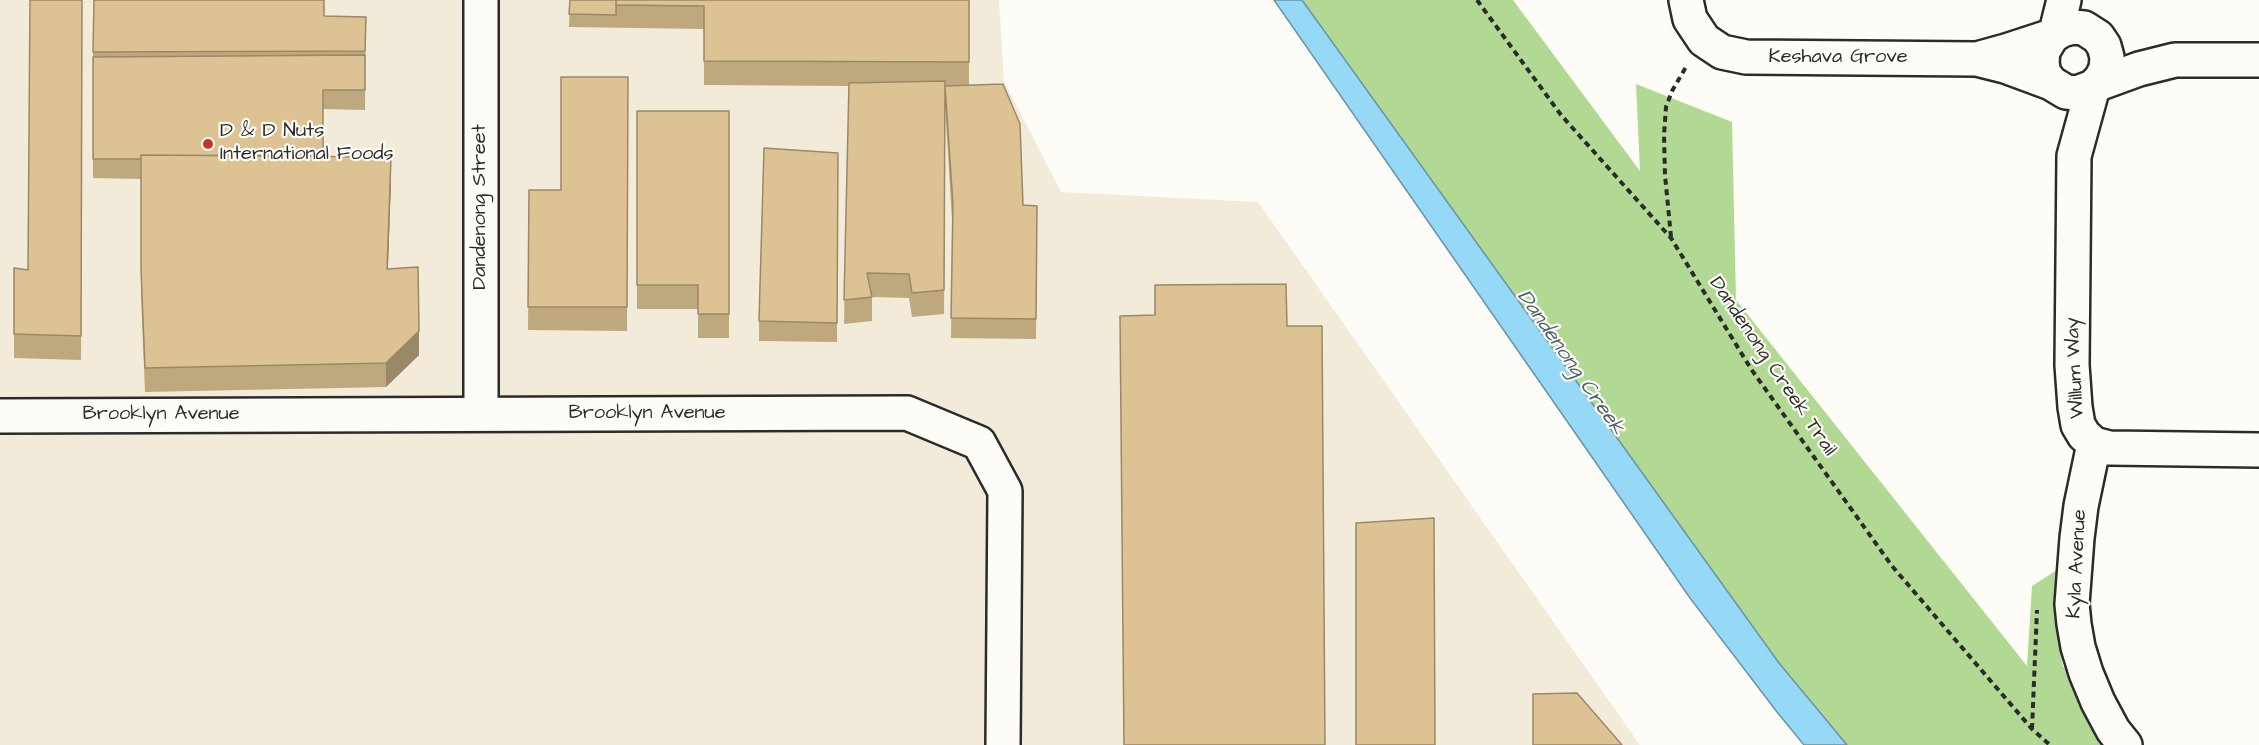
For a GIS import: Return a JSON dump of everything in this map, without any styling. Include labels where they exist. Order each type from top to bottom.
[{"type":"street","name":"Dandenong Street","points":[[481,0],[481,414]]},
{"type":"street","points":[[1686,0],[1690,19],[1704,40]]},
{"type":"street","points":[[2064,0],[2054,34],[2043,51],[2042,63],[2044,74],[2066,92],[2077,93],[2139,69],[2175,60],[2259,60]]},
{"type":"street","points":[[2084,0],[2094,34],[2104,46],[2107,57],[2106,69],[2095,85]]},
{"type":"street","points":[[2054,34],[2073,27],[2175,60]]},
{"type":"street","name":"Keshava Grove","points":[[1704,40],[1722,52],[1746,57],[1977,59],[2054,34]]},
{"type":"street","name":"Keshava Grove","points":[[1977,59],[2055,85]]},
{"type":"street","name":"Willum Way","points":[[2055,85],[2074,156],[2072,365],[2078,425],[2084,435],[2094,444],[2124,449],[2259,450]]},
{"type":"street","name":"Willum Way","points":[[2074,156],[2095,85]]},
{"type":"street","name":"Brooklyn Avenue","points":[[0,416],[907,413],[979,443],[1005,491],[1003,745]]},
{"type":"street","name":"Kyla Avenue","points":[[2094,444],[2080,517],[2072,604],[2078,646],[2086,673],[2113,730],[2125,745]]},
{"type":"path","name":"Dandenong Creek Trail","points":[[1477,0],[1561,116],[1671,238],[1751,369],[1892,566],[2032,729],[2050,745]]},
{"type":"path","points":[[1671,238],[1665,176],[1666,107],[1672,91],[1704,40]]},
{"type":"path","points":[[2032,729],[2037,608],[2072,604]]},
{"type":"shaded area","points":[[0,0],[999,0],[1004,81],[1061,192],[1258,202],[1640,745],[0,745]]},
{"type":"green space","points":[[1302,0],[1513,0],[1640,171],[1636,84],[1732,122],[1736,300],[2027,666],[2032,586],[2057,570],[2062,664],[2106,745],[1847,745],[1779,663]]},
{"type":"water","points":[[1274,0],[1302,0],[1779,663],[1847,745],[1804,745],[1777,712],[1690,598]]},
{"type":"building","points":[[30,0],[82,0],[81,336],[14,334],[14,268],[28,270]]},
{"type":"building","points":[[94,0],[324,0],[324,16],[366,17],[365,51],[93,52]]},
{"type":"building","points":[[570,0],[616,0],[616,15],[569,14]]},
{"type":"building","points":[[616,0],[969,0],[969,62],[704,61],[704,6],[616,5]]},
{"type":"building","name":"D & D Nuts International Foods","points":[[365,55],[365,90],[323,90],[323,156],[141,155],[141,159],[93,159],[93,57]]},
{"type":"building","points":[[561,77],[628,77],[627,307],[528,307],[529,190],[561,190]]},
{"type":"building","points":[[945,81],[944,290],[912,293],[909,274],[867,273],[872,297],[844,300],[849,83]]},
{"type":"building","points":[[1003,84],[1020,124],[1023,205],[1037,206],[1036,319],[951,318],[953,205],[945,86]]},
{"type":"building","points":[[637,111],[729,111],[729,314],[698,314],[698,285],[637,285]]},
{"type":"building","points":[[764,148],[838,153],[837,323],[759,321]]},
{"type":"building","points":[[141,155],[391,157],[387,269],[418,267],[419,331],[386,363],[145,368],[141,269]]},
{"type":"building","points":[[1286,284],[1287,326],[1322,326],[1325,745],[1124,745],[1120,316],[1155,315],[1155,285]]},
{"type":"building","points":[[1434,518],[1435,745],[1356,745],[1356,523]]},
{"type":"building","points":[[1577,693],[1622,745],[1533,745],[1533,694]]},
{"type":"place","name":"D & D Nuts International Foods","points":[[208,144]]},
{"type":"water label","name":"Dandenong Creek","points":[[1570,363]]}]
